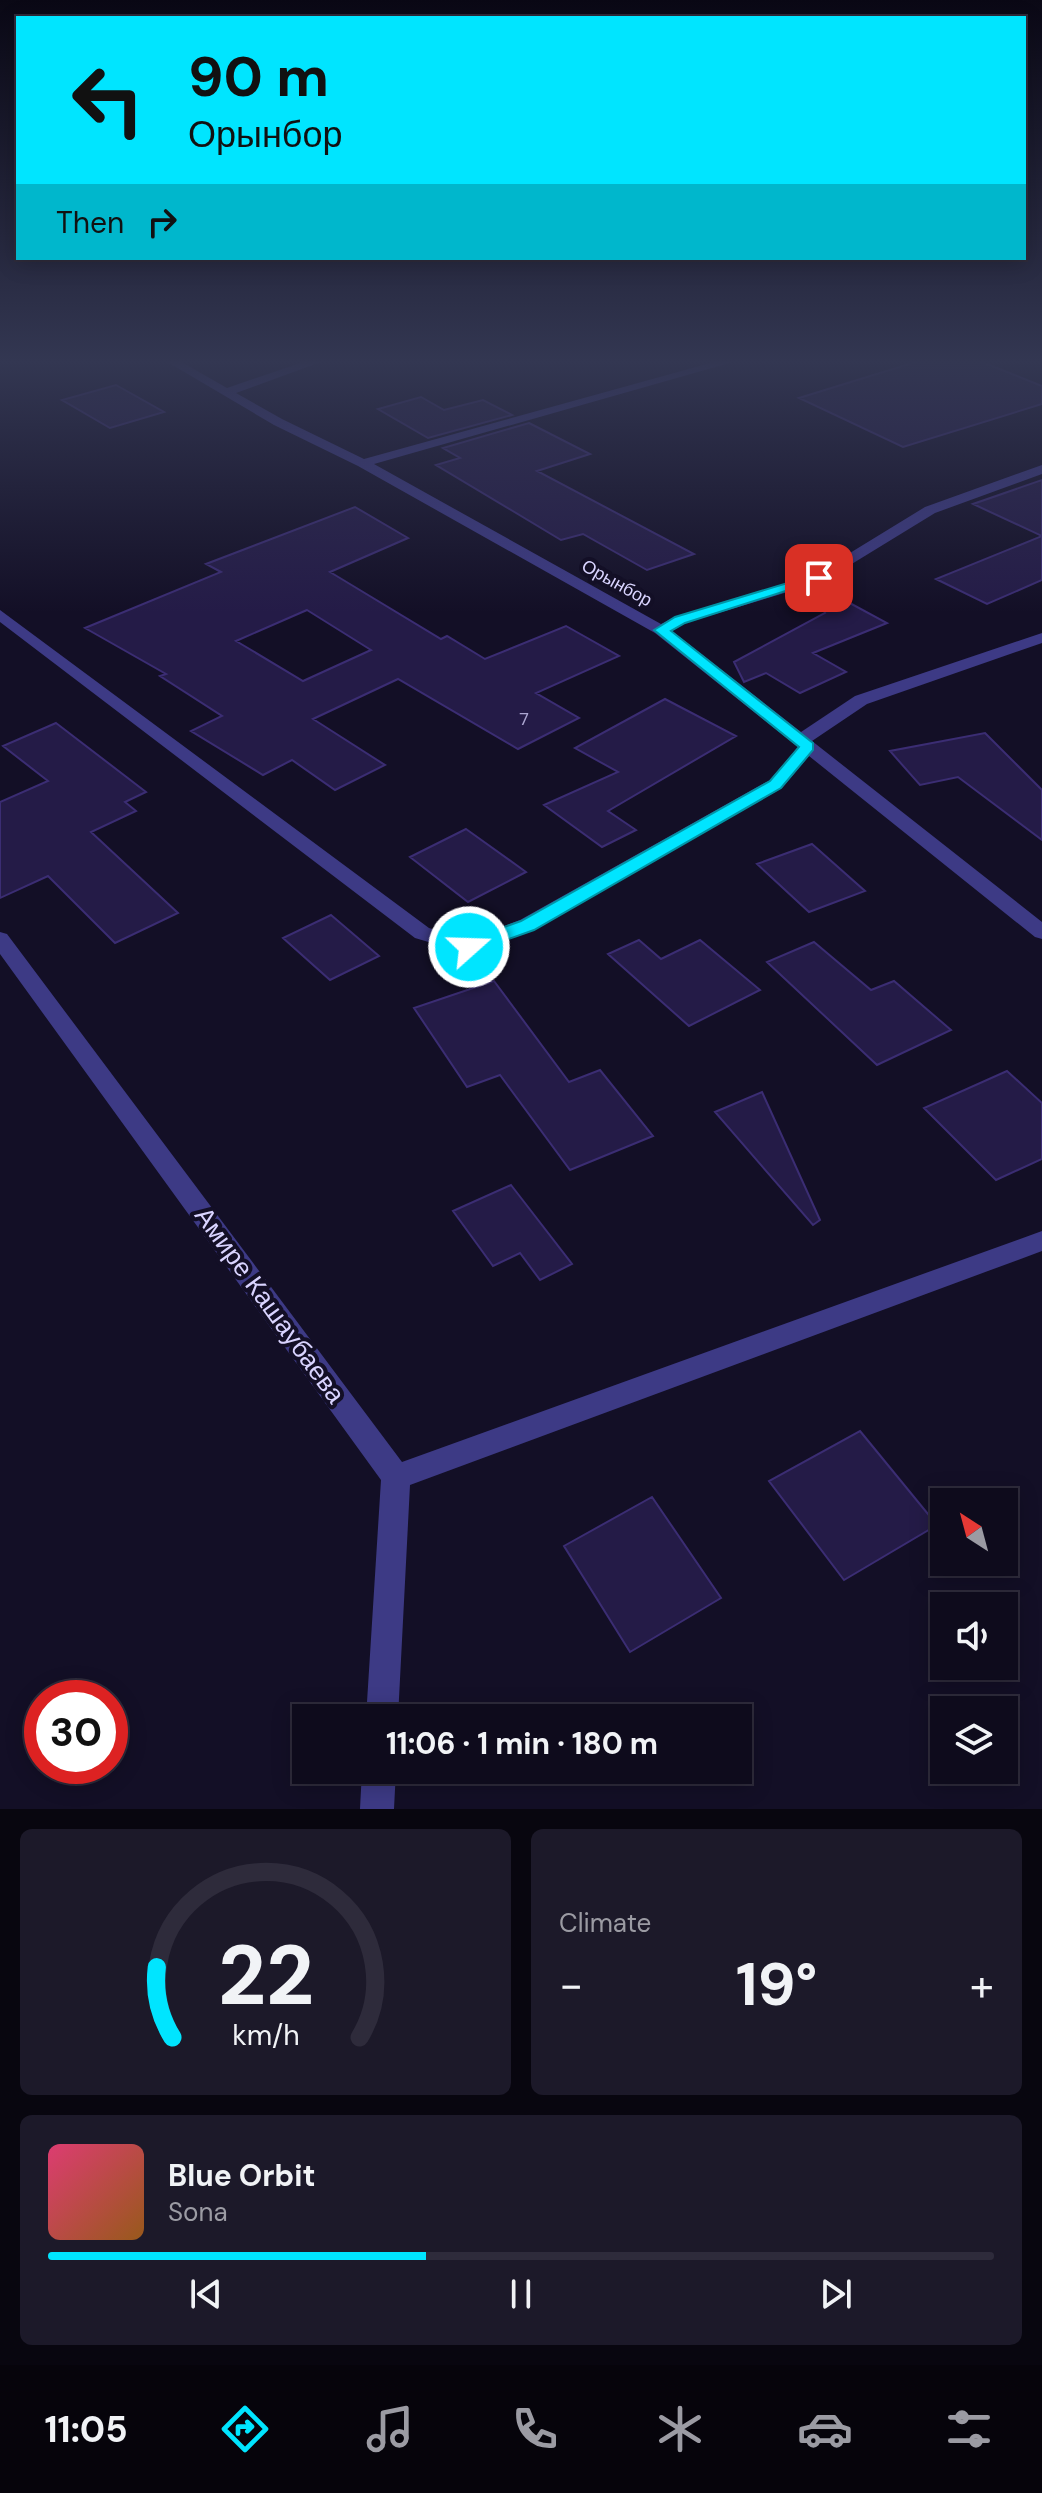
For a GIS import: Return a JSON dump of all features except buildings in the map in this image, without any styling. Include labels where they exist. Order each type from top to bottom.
[{"type":"street","name":"Орынбор","points":[[324,444],[661,630],[1042,932]]},
{"type":"street","points":[[363,463],[430,444]]},
{"type":"street","points":[[661,630],[680,620],[819,578],[930,510],[1042,469]]},
{"type":"street","points":[[0,615],[422,933],[469,947],[527,925],[776,784],[804,744],[861,700],[1042,638]]},
{"type":"street","name":"Амире Кашаубаева","points":[[0,939],[396,1477]]},
{"type":"street","points":[[383,1704],[396,1477],[1042,1241]]},
{"type":"street","points":[[377,1809],[378,1784]]},
{"type":"route","points":[[469,947],[527,925],[776,784],[808,746],[661,630],[680,620],[819,578]]}]
